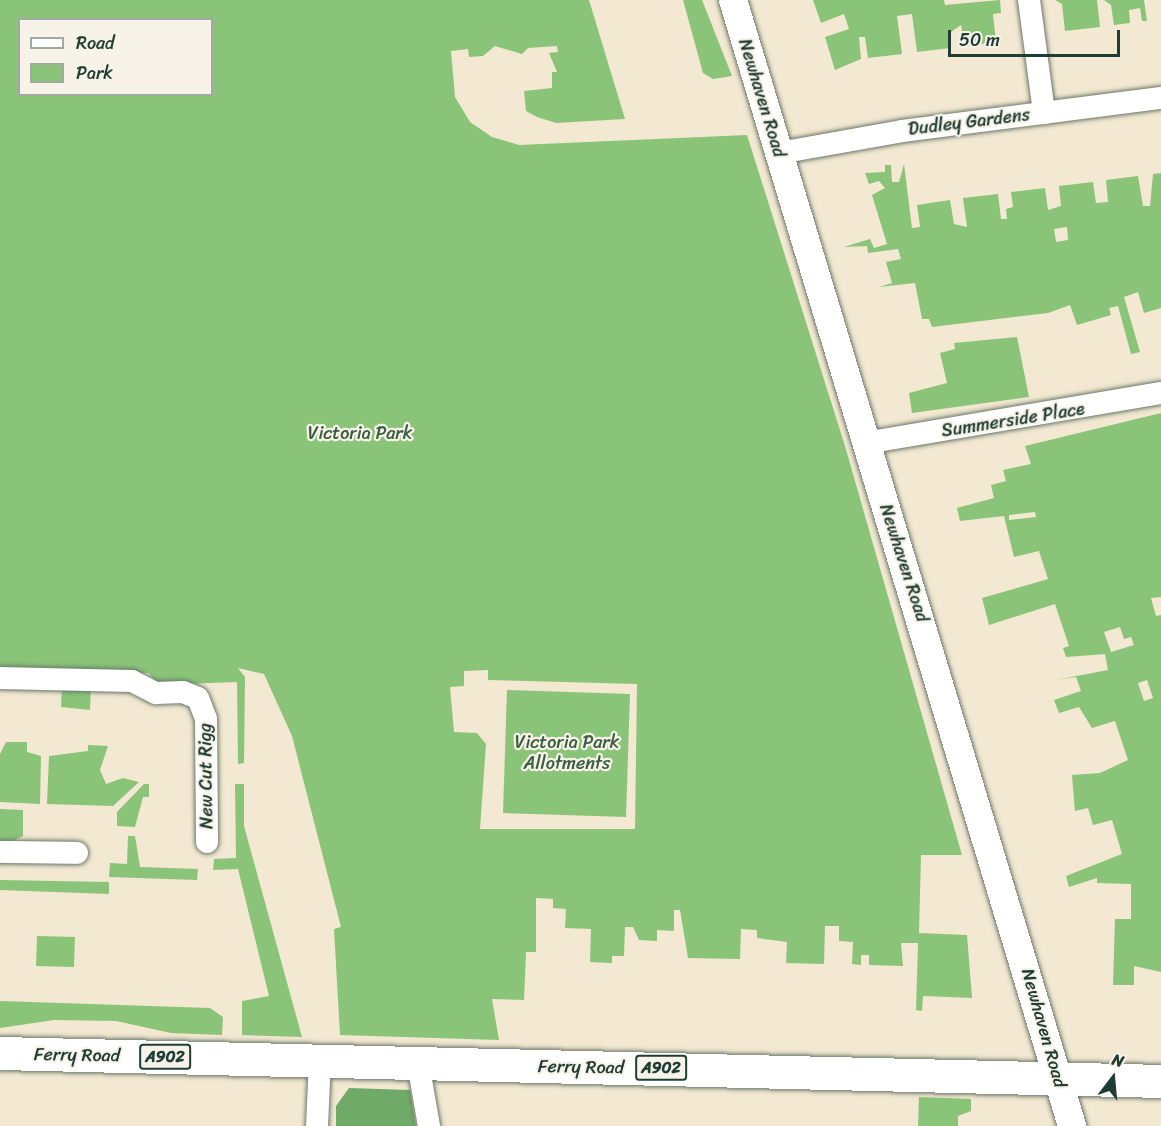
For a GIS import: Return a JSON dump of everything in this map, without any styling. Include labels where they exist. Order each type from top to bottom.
[{"type":"main road","name":"Ferry Road","points":[[0,1053],[1161,1082]]},
{"type":"street","name":"Newhaven Road","points":[[733,0],[1072,1126]]},
{"type":"street","points":[[1029,0],[1044,113]]},
{"type":"street","name":"Dudley Gardens","points":[[779,153],[1044,113],[1161,98]]},
{"type":"street","name":"Summerside Place","points":[[865,442],[1077,412],[1161,393]]},
{"type":"street","name":"New Cut Rigg","points":[[0,678],[132,681],[156,693],[183,692],[198,698],[206,719],[207,842]]},
{"type":"street","points":[[0,852],[77,853]]},
{"type":"street","points":[[316,1126],[325,1060]]},
{"type":"street","points":[[418,1063],[429,1126]]},
{"type":"green space","name":"Victoria Park","points":[[0,0],[589,0],[625,119],[556,123],[526,111],[524,91],[552,88],[552,72],[557,72],[549,53],[558,52],[557,46],[528,48],[522,54],[495,46],[483,56],[469,57],[468,49],[451,51],[455,97],[470,122],[492,137],[519,145],[747,135],[845,446],[962,855],[921,855],[919,933],[967,935],[972,998],[923,996],[922,1011],[916,1010],[918,943],[901,943],[903,966],[869,965],[869,955],[861,955],[861,965],[852,964],[853,942],[839,941],[839,926],[825,926],[824,964],[786,963],[787,942],[757,938],[757,930],[741,929],[740,959],[688,958],[680,910],[674,910],[674,931],[657,930],[657,941],[639,940],[633,927],[625,927],[624,956],[612,956],[612,963],[590,962],[591,929],[565,928],[566,909],[553,908],[553,899],[536,898],[536,952],[526,952],[524,1000],[492,999],[499,1040],[340,1035],[334,929],[341,927],[292,736],[264,674],[238,668],[245,677],[244,763],[238,764],[237,682],[158,685],[149,673],[39,670],[0,675]],"holes":[[[488,670],[488,680],[637,684],[635,829],[480,829],[486,744],[477,733],[454,732],[450,687],[464,686],[464,671]]]},
{"type":"green space","points":[[683,0],[702,0],[732,76],[713,79],[703,73]]},
{"type":"green space","points":[[813,0],[944,0],[945,5],[1000,0],[1001,13],[993,14],[996,42],[965,46],[961,25],[948,34],[950,48],[917,52],[912,14],[897,16],[902,54],[868,58],[865,37],[859,37],[861,59],[835,70],[825,37],[849,29],[844,14],[821,23]]},
{"type":"green space","points":[[1055,0],[1097,0],[1100,27],[1065,31],[1062,4]]},
{"type":"green space","points":[[1104,0],[1144,0],[1147,21],[1142,21],[1140,8],[1129,10],[1130,23],[1114,25],[1111,5]]},
{"type":"green space","points":[[904,164],[912,228],[920,227],[917,205],[950,200],[954,224],[967,227],[963,198],[998,194],[1001,219],[1007,219],[1006,209],[1013,207],[1011,192],[1045,188],[1048,210],[1061,206],[1059,186],[1093,182],[1096,203],[1108,202],[1106,180],[1138,176],[1143,206],[1150,206],[1153,174],[1161,173],[1161,308],[1144,313],[1138,292],[1124,297],[1140,352],[1131,354],[1118,306],[1109,308],[1111,315],[1077,325],[1070,305],[1048,313],[932,327],[929,319],[922,319],[915,283],[879,287],[892,283],[886,262],[901,259],[898,249],[868,253],[867,246],[844,247],[870,239],[874,248],[887,244],[872,195],[885,188],[879,181],[869,184],[865,173],[885,172],[885,165],[891,165],[892,182],[899,182]],"holes":[[[1067,227],[1068,240],[1056,242],[1054,229]]]},
{"type":"green space","points":[[1017,337],[1029,397],[912,413],[909,393],[947,383],[940,353],[955,349],[954,343]]},
{"type":"green space","points":[[1161,413],[1161,597],[1151,598],[1156,616],[1161,615],[1161,972],[1134,966],[1134,985],[1113,985],[1115,919],[1131,919],[1131,884],[1097,883],[1097,878],[1069,887],[1066,876],[1122,854],[1112,820],[1093,825],[1088,808],[1075,811],[1072,775],[1100,773],[1128,760],[1115,721],[1092,728],[1079,707],[1059,713],[1054,700],[1081,691],[1076,677],[1056,680],[1108,670],[1105,654],[1066,657],[1063,648],[1069,646],[1055,604],[989,625],[982,598],[1048,579],[1039,551],[1014,557],[1004,516],[960,521],[957,508],[994,498],[991,485],[1006,481],[1003,470],[1031,464],[1025,446]],"holes":[[[1035,512],[1036,517],[1009,520],[1009,515]],[[1120,627],[1124,639],[1131,637],[1134,645],[1111,652],[1104,632]],[[1147,680],[1153,698],[1144,701],[1138,683]]]},
{"type":"green space","points":[[62,685],[91,686],[90,710],[61,707]]},
{"type":"green space","name":"Victoria Park Allotments","points":[[507,690],[630,694],[626,817],[503,813]]},
{"type":"green space","points":[[6,742],[27,742],[27,752],[41,756],[40,804],[0,802],[0,754]]},
{"type":"green space","points":[[88,745],[108,746],[100,770],[106,784],[123,778],[139,782],[113,806],[47,804],[49,756],[88,751]]},
{"type":"green space","points":[[144,784],[149,784],[149,797],[143,797],[135,827],[117,826],[117,812]]},
{"type":"green space","points":[[235,784],[244,784],[244,826],[302,1037],[242,1035],[242,1001],[269,996],[238,869],[213,870],[214,859],[236,858]]},
{"type":"green space","points":[[0,809],[23,810],[23,836],[0,847]]},
{"type":"green space","points":[[128,836],[135,836],[140,867],[198,869],[197,880],[109,877],[110,863],[127,864]]},
{"type":"green space","points":[[0,880],[109,882],[109,894],[0,890]]},
{"type":"green space","points":[[37,936],[75,937],[74,967],[36,966]]},
{"type":"green space","points":[[0,1001],[210,1008],[223,1017],[222,1035],[171,1033],[116,1021],[54,1020],[0,1028]]},
{"type":"green space","points":[[349,1088],[410,1090],[416,1126],[336,1126],[336,1106]]},
{"type":"green space","points":[[919,1097],[971,1099],[971,1111],[958,1116],[958,1126],[918,1126]]}]
